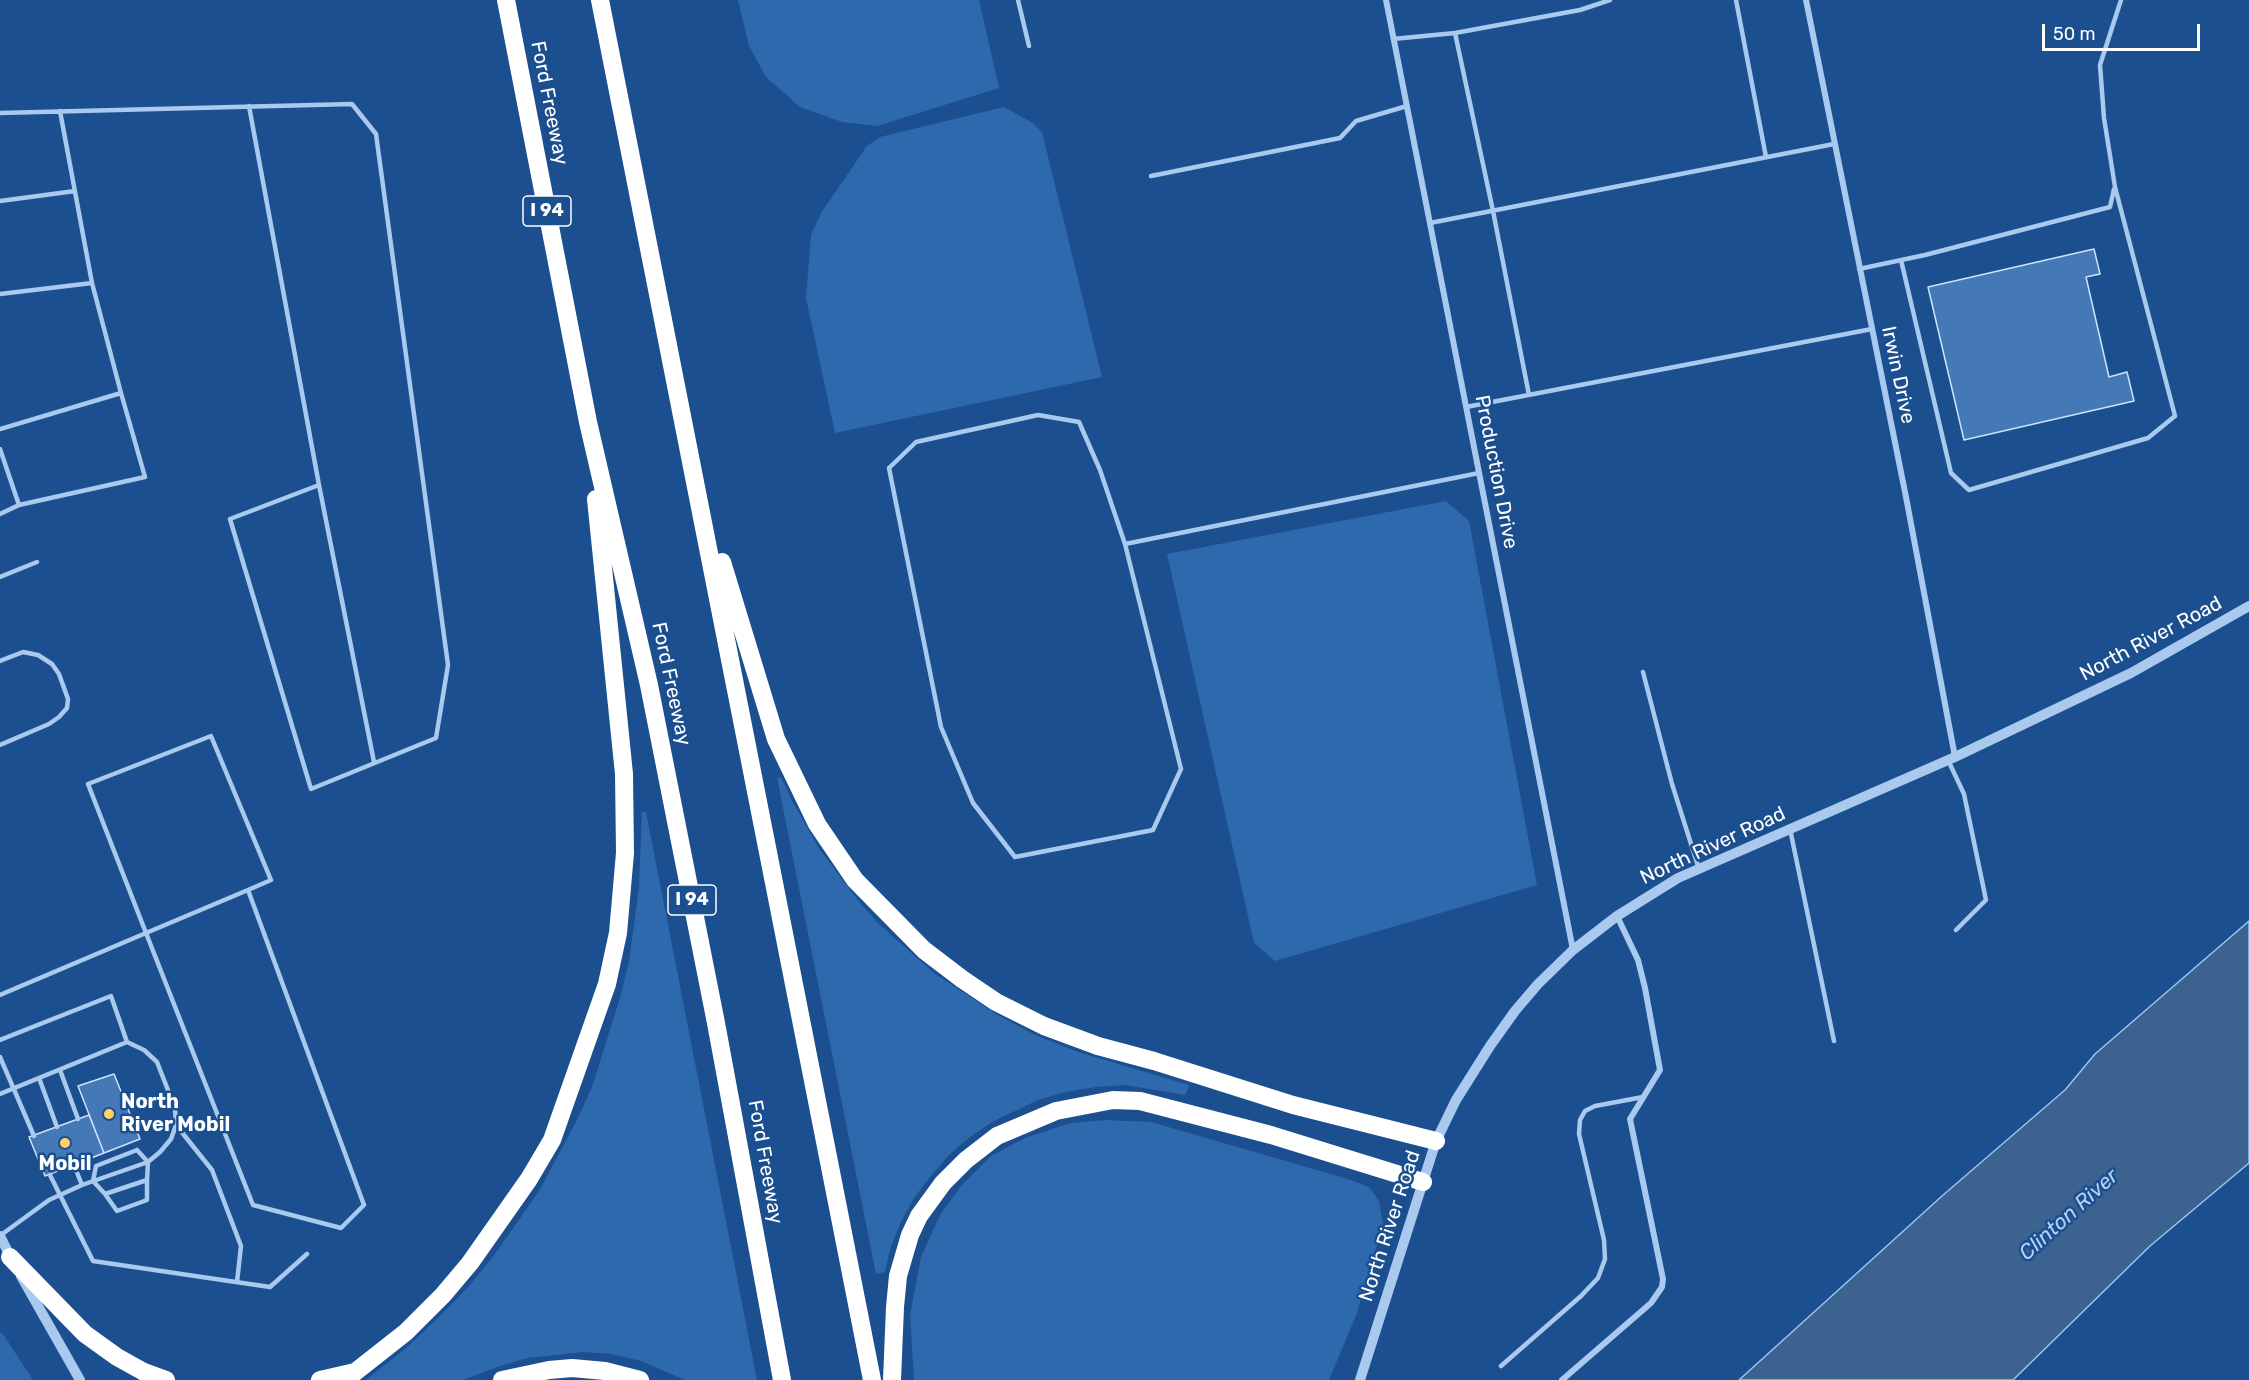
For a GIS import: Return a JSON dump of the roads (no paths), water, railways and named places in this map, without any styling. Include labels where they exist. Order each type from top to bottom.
[{"type":"highway","name":"Ford Freeway","points":[[506,0],[588,422],[649,685],[716,1023],[782,1380]]},
{"type":"highway","points":[[600,0],[872,1380]]},
{"type":"highway","points":[[320,1380],[351,1376],[406,1332],[443,1295],[476,1254],[529,1179],[552,1140],[607,984],[618,933],[625,853],[624,774],[588,422]]},
{"type":"highway","points":[[693,470],[776,739],[817,825],[855,880],[924,950],[996,1002],[1044,1026],[1098,1046],[1154,1061],[1293,1105],[1436,1142]]},
{"type":"highway","points":[[892,1380],[898,1276],[910,1235],[919,1216],[944,1183],[966,1160],[997,1136],[1037,1118],[1087,1104],[1113,1100],[1140,1101],[1271,1136],[1423,1182]]},
{"type":"highway","points":[[10,1257],[86,1334],[117,1357],[144,1372],[166,1380]]},
{"type":"highway","points":[[502,1380],[549,1370],[572,1368],[605,1371],[640,1380]]},
{"type":"street","name":"Production Drive","points":[[1386,0],[1573,950]]},
{"type":"street","name":"Irwin Drive","points":[[1806,0],[1872,329],[1952,758]]},
{"type":"street","name":"North River Road","points":[[1360,1380],[1436,1142],[1456,1100],[1502,1028],[1538,984],[1573,950],[1646,897],[1699,869],[1952,758],[2131,673],[2249,606]]},
{"type":"street","points":[[1562,1380],[1652,1303],[1662,1287],[1663,1279],[1630,1119],[1659,1070],[1646,988],[1638,960],[1617,916]]},
{"type":"street","points":[[0,1236],[80,1380]]},
{"type":"lane","points":[[1018,0],[1029,46]]},
{"type":"lane","points":[[1393,39],[1455,33],[1580,10],[1610,0]]},
{"type":"lane","points":[[1736,0],[1766,157]]},
{"type":"lane","points":[[1901,260],[1951,473],[1969,490],[2148,438],[2175,416],[2115,187],[2104,118],[2100,65],[2121,0]]},
{"type":"lane","points":[[1455,33],[1529,395]]},
{"type":"lane","points":[[0,113],[352,104],[376,134],[448,665],[436,738],[311,789],[230,519],[319,485]]},
{"type":"lane","points":[[249,106],[319,485],[374,762]]},
{"type":"lane","points":[[1151,177],[1340,138],[1356,121],[1407,106]]},
{"type":"lane","points":[[0,514],[18,505],[145,477],[92,283],[60,111]]},
{"type":"lane","points":[[1430,224],[1834,144]]},
{"type":"lane","points":[[1859,269],[2110,207],[2115,187]]},
{"type":"lane","points":[[0,201],[75,191]]},
{"type":"lane","points":[[0,294],[92,283]]},
{"type":"lane","points":[[1466,407],[1872,329]]},
{"type":"lane","points":[[0,429],[121,393]]},
{"type":"lane","points":[[1038,415],[1079,422],[1100,470],[1125,543],[1180,769],[1153,830],[1015,857],[973,803],[941,727],[889,468],[916,442],[1038,415]]},
{"type":"lane","points":[[0,449],[18,505]]},
{"type":"lane","points":[[1125,543],[1479,473]]},
{"type":"lane","points":[[0,577],[37,562]]},
{"type":"lane","points":[[0,661],[23,652],[38,655],[52,664],[59,674],[68,699],[67,708],[49,724],[0,745]]},
{"type":"lane","points":[[1643,672],[1672,784],[1699,869]]},
{"type":"lane","points":[[0,995],[146,933],[248,890],[271,880],[211,736],[88,784],[146,933],[253,1205],[341,1228],[364,1205],[248,890]]},
{"type":"lane","points":[[1952,758],[1964,795],[1986,900],[1956,930]]},
{"type":"lane","points":[[1790,829],[1834,1041]]},
{"type":"lane","points":[[0,1040],[111,996],[127,1042],[144,1050],[157,1062],[175,1108],[176,1125],[171,1139],[148,1162],[82,1185],[50,1200],[0,1236]]},
{"type":"lane","points":[[0,1094],[127,1042]]},
{"type":"lane","points":[[0,1057],[34,1136]]},
{"type":"lane","points":[[60,1070],[78,1119]]},
{"type":"lane","points":[[39,1078],[57,1127]]},
{"type":"lane","points":[[1501,1366],[1581,1296],[1598,1278],[1605,1260],[1604,1240],[1579,1134],[1580,1120],[1585,1111],[1595,1106],[1643,1097]]},
{"type":"lane","points":[[176,1125],[212,1170],[241,1246],[237,1282]]},
{"type":"lane","points":[[93,1181],[117,1211],[147,1200],[148,1162],[137,1150],[96,1166]]},
{"type":"lane","points":[[93,1158],[96,1166],[93,1181]]},
{"type":"lane","points":[[74,1165],[82,1185]]},
{"type":"lane","points":[[50,1175],[93,1261],[270,1287],[307,1254]]},
{"type":"lane","points":[[105,1194],[147,1180]]},
{"type":"water","name":"Clinton River","points":[[2249,921],[2249,1163],[2150,1246],[2013,1380],[1739,1380],[1942,1196],[2065,1090],[2095,1054]]},
{"type":"place","name":"North River Mobil","points":[[109,1114]]},
{"type":"place","name":"Mobil","points":[[65,1143]]}]
